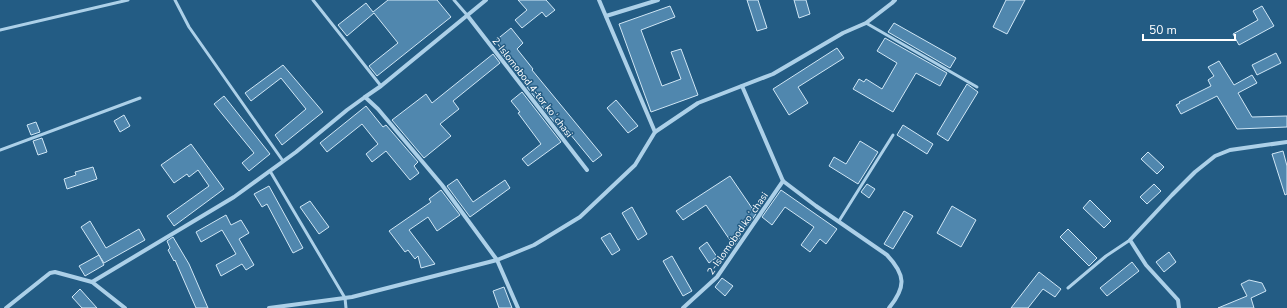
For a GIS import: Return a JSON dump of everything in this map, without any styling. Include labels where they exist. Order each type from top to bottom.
[{"type":"street","points":[[92,282],[234,196],[270,171],[347,110],[382,86],[486,0]]},
{"type":"street","points":[[599,0],[655,132]]},
{"type":"street","points":[[606,16],[658,0]]},
{"type":"street","points":[[269,308],[345,298],[497,260],[534,245],[580,217],[636,165],[655,132],[698,103],[773,74],[843,33],[866,23],[894,0]]},
{"type":"street","name":"2-Islomobod 4-tor koʻchasi","points":[[467,15],[587,170]]},
{"type":"street","points":[[742,86],[783,181],[895,262],[900,270],[902,283],[899,296],[889,308]]},
{"type":"street","points":[[365,97],[378,109],[442,185],[497,260],[518,308]]},
{"type":"street","points":[[1179,308],[1178,300],[1146,265],[1130,240],[1195,172],[1215,156],[1230,150],[1287,142]]},
{"type":"street","name":"2-Islomobod koʻchasi","points":[[683,308],[717,277],[783,181]]},
{"type":"street","points":[[6,308],[11,306],[50,273],[59,272],[92,282],[125,308]]},
{"type":"lane","points":[[0,30],[128,0]]},
{"type":"lane","points":[[175,0],[189,27],[283,161]]},
{"type":"lane","points":[[312,0],[382,86]]},
{"type":"lane","points":[[454,0],[467,15]]},
{"type":"lane","points":[[866,23],[977,87]]},
{"type":"lane","points":[[0,150],[140,98]]},
{"type":"lane","points":[[839,221],[893,135]]},
{"type":"lane","points":[[270,171],[345,298],[346,308]]},
{"type":"lane","points":[[1068,288],[1106,256],[1130,240]]},
{"type":"building","points":[[388,0],[437,0],[451,17],[377,76],[369,66],[398,43],[374,13],[347,36],[338,25],[366,3],[373,12]]},
{"type":"building","points":[[518,0],[546,0],[555,10],[546,17],[542,12],[522,28],[515,20],[527,10]]},
{"type":"building","points":[[747,0],[758,0],[767,28],[757,31]]},
{"type":"building","points":[[794,0],[806,0],[810,14],[799,18]]},
{"type":"building","points":[[1006,0],[1025,0],[1007,34],[993,27]]},
{"type":"building","points":[[670,6],[675,17],[641,30],[662,86],[681,79],[671,52],[681,49],[698,95],[651,112],[619,24]]},
{"type":"building","points":[[1262,6],[1274,26],[1239,45],[1233,34],[1258,20],[1253,11]]},
{"type":"building","points":[[894,23],[956,58],[950,68],[888,32]]},
{"type":"building","points":[[511,28],[523,43],[517,49],[533,69],[532,70],[602,155],[593,162],[570,134],[566,137],[527,87],[530,83],[508,56],[505,59],[498,49],[501,47],[495,41]]},
{"type":"building","points":[[885,38],[947,73],[940,86],[916,73],[893,112],[853,89],[859,79],[864,82],[866,79],[882,89],[897,63],[877,51]]},
{"type":"building","points":[[837,48],[844,58],[798,87],[808,103],[789,115],[773,89]]},
{"type":"building","points":[[1276,53],[1281,63],[1257,75],[1252,65]]},
{"type":"building","points":[[493,54],[500,63],[453,101],[459,109],[440,124],[451,136],[424,158],[392,120],[426,94],[432,103]]},
{"type":"building","points":[[1219,61],[1234,85],[1252,75],[1257,83],[1238,93],[1252,117],[1287,116],[1287,127],[1237,129],[1217,96],[1181,114],[1176,105],[1180,103],[1179,102],[1211,86],[1208,80],[1214,76],[1208,67]]},
{"type":"building","points":[[283,65],[323,112],[282,145],[275,135],[306,109],[281,78],[251,101],[245,93]]},
{"type":"building","points":[[967,84],[978,92],[948,141],[937,134]]},
{"type":"building","points":[[522,92],[561,142],[528,166],[522,159],[541,144],[511,101]]},
{"type":"building","points":[[224,96],[270,154],[249,171],[242,163],[254,153],[214,104]]},
{"type":"building","points":[[616,100],[638,126],[628,133],[607,108]]},
{"type":"building","points":[[366,106],[383,127],[386,125],[418,162],[414,166],[419,173],[410,180],[386,151],[372,162],[366,154],[378,144],[362,124],[327,152],[320,143]]},
{"type":"building","points":[[124,115],[130,126],[120,132],[114,121]]},
{"type":"building","points":[[36,122],[40,132],[31,135],[27,125]]},
{"type":"building","points":[[903,125],[933,144],[927,154],[897,135]]},
{"type":"building","points":[[42,138],[47,152],[38,155],[33,141]]},
{"type":"building","points":[[860,141],[878,152],[858,184],[829,166],[834,157],[846,164]]},
{"type":"building","points":[[191,144],[224,189],[174,226],[167,216],[209,186],[198,170],[189,177],[187,174],[174,183],[161,165]]},
{"type":"building","points":[[1283,151],[1287,166],[1287,194],[1285,195],[1272,154]]},
{"type":"building","points":[[1148,152],[1164,167],[1157,174],[1141,159]]},
{"type":"building","points":[[93,167],[97,179],[67,189],[64,179],[76,175],[75,172]]},
{"type":"building","points":[[730,176],[756,214],[749,224],[744,227],[745,230],[739,235],[740,237],[734,246],[706,205],[683,220],[676,211]]},
{"type":"building","points":[[457,179],[473,202],[505,180],[510,188],[470,217],[447,186]]},
{"type":"building","points":[[867,184],[875,189],[869,198],[861,192]]},
{"type":"building","points":[[1154,184],[1161,191],[1147,204],[1140,197]]},
{"type":"building","points":[[269,186],[303,248],[293,253],[267,204],[262,207],[254,194]]},
{"type":"building","points":[[441,190],[460,215],[437,231],[428,217],[409,230],[435,264],[421,268],[418,256],[415,259],[408,250],[405,252],[389,231],[431,202],[429,199]]},
{"type":"building","points":[[781,190],[837,229],[826,244],[820,239],[810,252],[801,245],[814,227],[785,207],[772,225],[762,217]]},
{"type":"building","points":[[1090,200],[1111,221],[1104,228],[1083,208]]},
{"type":"building","points":[[310,201],[329,227],[319,234],[300,207]]},
{"type":"building","points":[[952,206],[976,220],[961,247],[937,233]]},
{"type":"building","points":[[632,207],[647,234],[638,240],[622,213]]},
{"type":"building","points":[[904,211],[913,216],[893,249],[884,244]]},
{"type":"building","points":[[226,215],[231,225],[241,220],[249,233],[239,239],[254,265],[246,270],[242,264],[221,276],[216,265],[236,254],[222,230],[201,242],[196,232]]},
{"type":"building","points":[[90,221],[106,248],[139,229],[145,240],[104,263],[81,227]]},
{"type":"building","points":[[1068,229],[1097,258],[1089,266],[1060,237]]},
{"type":"building","points":[[610,233],[620,250],[612,255],[601,238]]},
{"type":"building","points":[[173,237],[189,264],[208,308],[196,308],[175,260],[174,261],[168,250],[170,248],[167,241]]},
{"type":"building","points":[[707,242],[717,257],[709,263],[699,248]]},
{"type":"building","points":[[1169,252],[1176,262],[1164,272],[1156,262]]},
{"type":"building","points":[[99,255],[104,265],[85,276],[79,266]]},
{"type":"building","points":[[672,256],[692,291],[683,296],[663,261]]},
{"type":"building","points":[[1132,262],[1139,271],[1107,296],[1100,288]]},
{"type":"building","points":[[1039,272],[1061,289],[1055,297],[1043,289],[1028,308],[1011,308]]},
{"type":"building","points":[[722,278],[733,286],[725,296],[715,287]]},
{"type":"building","points":[[1249,280],[1262,283],[1266,291],[1251,298],[1254,308],[1218,308],[1247,296],[1241,284]]},
{"type":"building","points":[[504,287],[512,308],[499,308],[493,291]]},
{"type":"building","points":[[80,289],[97,308],[82,308],[72,297]]}]
